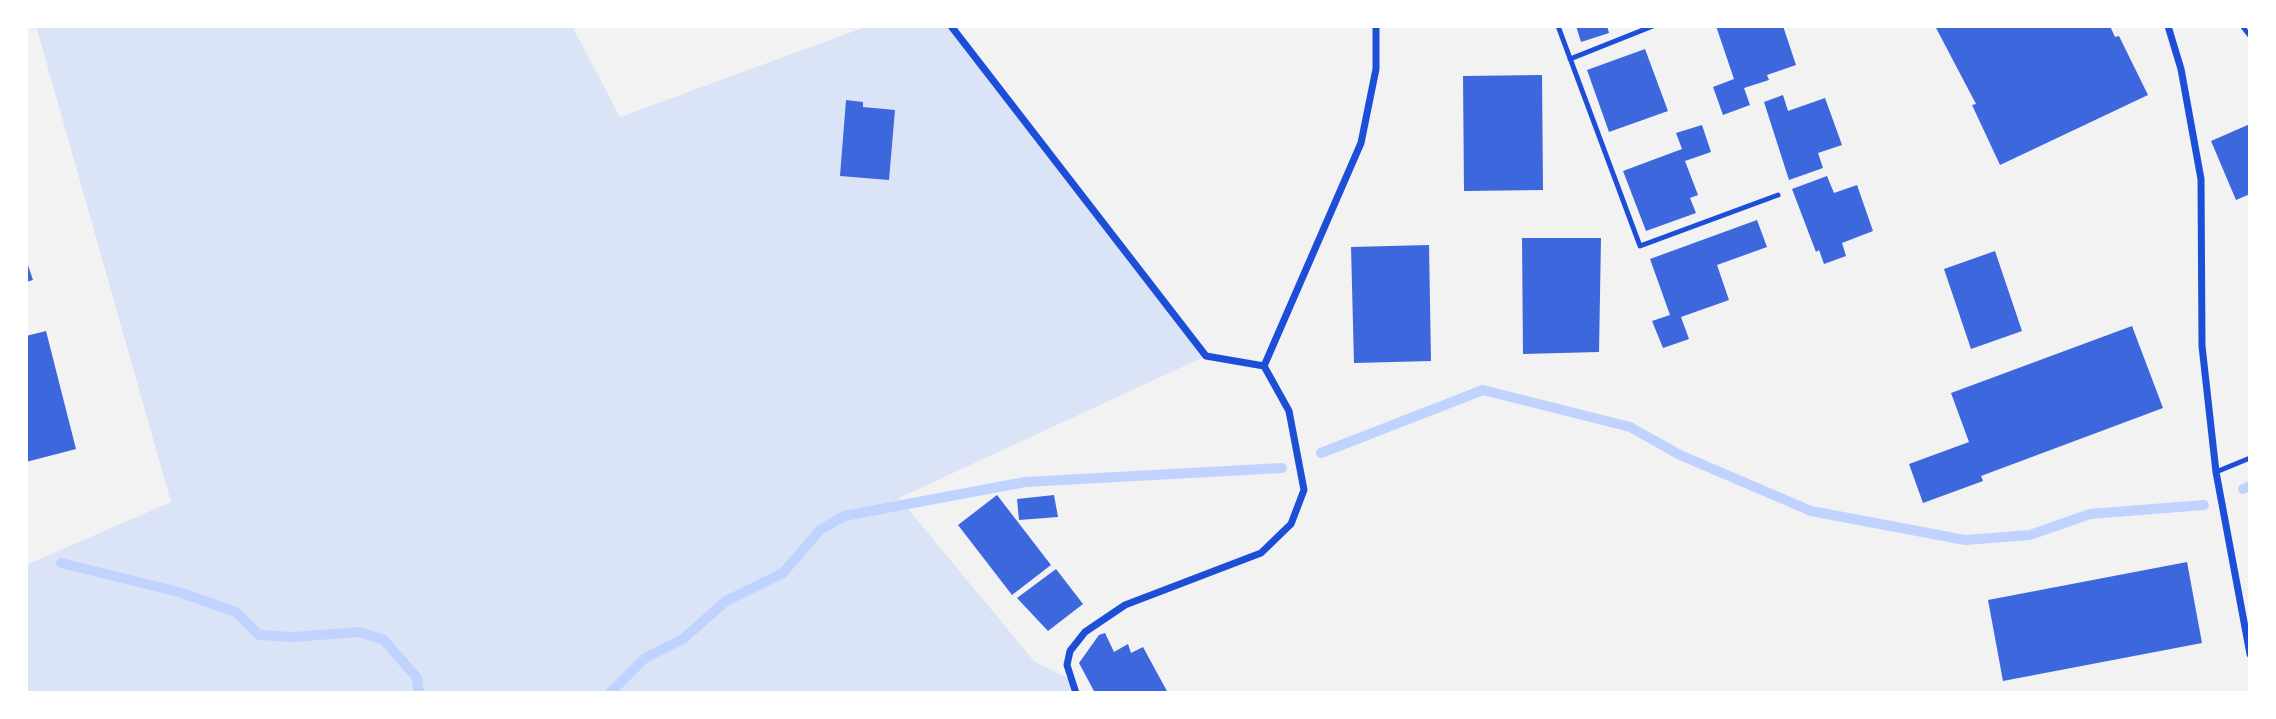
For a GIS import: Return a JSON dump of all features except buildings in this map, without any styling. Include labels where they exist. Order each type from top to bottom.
[{"type":"street","points":[[951,26],[1206,356],[1264,366]]},
{"type":"street","points":[[1264,366],[1361,143],[1376,69],[1376,26]]},
{"type":"street","points":[[2168,26],[2181,69],[2201,179],[2202,346],[2216,472],[2250,654]]},
{"type":"street","points":[[1076,693],[1067,665],[1070,651],[1085,632],[1125,605],[1261,553],[1291,524],[1304,490],[1289,411],[1264,366]]},
{"type":"lane","points":[[1558,26],[1640,246],[1778,195]]},
{"type":"lane","points":[[1570,59],[1653,26]]},
{"type":"lane","points":[[2216,472],[2250,458]]},
{"type":"path","points":[[2242,26],[2250,36]]},
{"type":"shaded area","points":[[36,26],[572,26],[620,117],[868,26],[951,26],[1206,356],[899,498],[1034,661],[1070,679],[1076,693],[26,693],[26,565],[171,502]]},
{"type":"waterway","points":[[1321,453],[1483,390],[1630,427],[1680,455],[1811,511],[1965,540],[2030,535],[2090,514],[2204,505]]},
{"type":"waterway","points":[[610,693],[645,658],[683,639],[726,601],[783,573],[820,530],[844,516],[1025,482],[1282,468]]},
{"type":"waterway","points":[[2243,489],[2250,486]]},
{"type":"waterway","points":[[61,563],[179,592],[236,612],[259,635],[293,637],[359,632],[384,640],[417,678],[419,693]]}]
